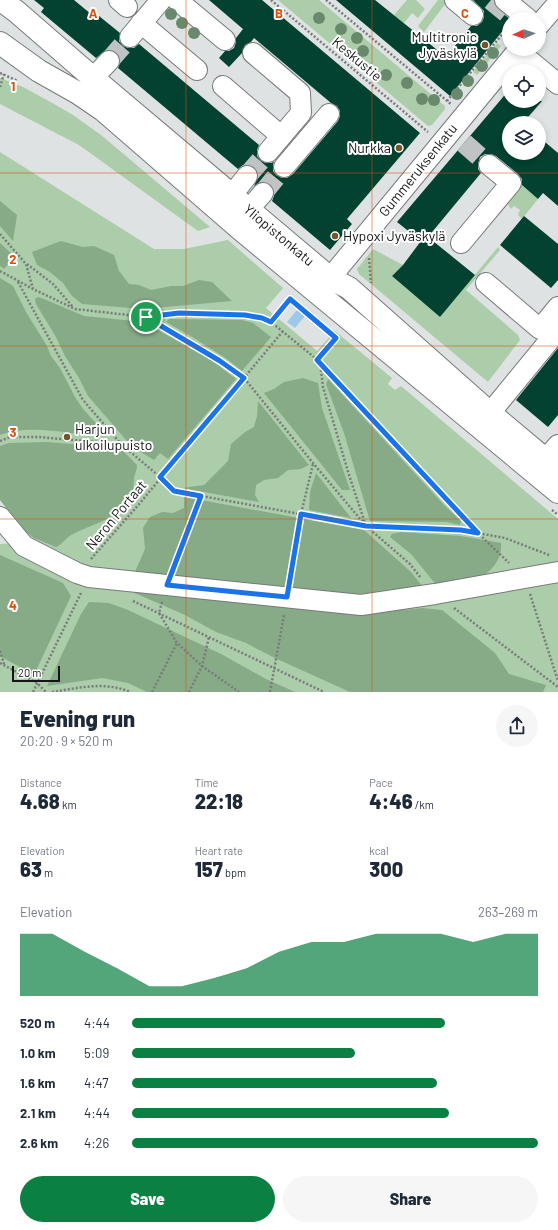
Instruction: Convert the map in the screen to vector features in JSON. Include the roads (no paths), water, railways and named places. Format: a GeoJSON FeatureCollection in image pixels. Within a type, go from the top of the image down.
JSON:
{"type":"FeatureCollection","features":[{"type":"Feature","properties":{"kind":"main road","name":"Yliopistonkatu"},"geometry":{"type":"LineString","coordinates":[[1,0],[249,210],[324,285],[558,492]]}},
{"type":"Feature","properties":{"kind":"main road","name":"Yliopistonkatu"},"geometry":{"type":"LineString","coordinates":[[0,43],[39,70],[103,110],[239,228],[324,285],[349,288],[490,413],[554,458]]}},
{"type":"Feature","properties":{"kind":"street"},"geometry":{"type":"LineString","coordinates":[[161,0],[135,30],[198,70]]}},
{"type":"Feature","properties":{"kind":"street"},"geometry":{"type":"LineString","coordinates":[[177,0],[225,40]]}},
{"type":"Feature","properties":{"kind":"street"},"geometry":{"type":"LineString","coordinates":[[455,0],[473,15]]}},
{"type":"Feature","properties":{"kind":"street"},"geometry":{"type":"LineString","coordinates":[[505,0],[512,12]]}},
{"type":"Feature","properties":{"kind":"street"},"geometry":{"type":"LineString","coordinates":[[546,17],[558,3]]}},
{"type":"Feature","properties":{"kind":"street"},"geometry":{"type":"LineString","coordinates":[[253,53],[300,94],[301,113],[268,152]]}},
{"type":"Feature","properties":{"kind":"street","name":"Gummeruksenkatu"},"geometry":{"type":"LineString","coordinates":[[324,285],[513,56]]}},
{"type":"Feature","properties":{"kind":"street"},"geometry":{"type":"LineString","coordinates":[[525,56],[558,84]]}},
{"type":"Feature","properties":{"kind":"street"},"geometry":{"type":"LineString","coordinates":[[93,78],[109,61]]}},
{"type":"Feature","properties":{"kind":"street"},"geometry":{"type":"LineString","coordinates":[[223,86],[281,136]]}},
{"type":"Feature","properties":{"kind":"street"},"geometry":{"type":"LineString","coordinates":[[284,167],[329,114]]}},
{"type":"Feature","properties":{"kind":"street"},"geometry":{"type":"LineString","coordinates":[[461,243],[511,183],[489,165]]}},
{"type":"Feature","properties":{"kind":"street"},"geometry":{"type":"LineString","coordinates":[[232,195],[247,176]]}},
{"type":"Feature","properties":{"kind":"street"},"geometry":{"type":"LineString","coordinates":[[249,210],[263,193]]}},
{"type":"Feature","properties":{"kind":"street"},"geometry":{"type":"LineString","coordinates":[[486,283],[540,329],[558,307]]}},
{"type":"Feature","properties":{"kind":"street"},"geometry":{"type":"LineString","coordinates":[[490,413],[558,330]]}},
{"type":"Feature","properties":{"kind":"street"},"geometry":{"type":"LineString","coordinates":[[0,517],[24,546],[77,573],[86,576],[361,605],[525,578],[555,564]]}},
{"type":"Feature","properties":{"kind":"water"},"geometry":{"type":"Polygon","coordinates":[[[297,310],[305,316],[295,328],[287,322],[297,310]]]}},
{"type":"Feature","properties":{"kind":"tunnel"},"geometry":{"type":"LineString","coordinates":[[491,0],[506,12]]}},
{"type":"Feature","properties":{"kind":"tunnel"},"geometry":{"type":"LineString","coordinates":[[109,61],[130,37]]}},
{"type":"Feature","properties":{"kind":"tunnel"},"geometry":{"type":"LineString","coordinates":[[464,143],[489,165]]}},
{"type":"Feature","properties":{"kind":"tunnel"},"geometry":{"type":"LineString","coordinates":[[247,176],[268,152]]}},
{"type":"Feature","properties":{"kind":"tunnel"},"geometry":{"type":"LineString","coordinates":[[263,193],[284,167]]}},
{"type":"Feature","properties":{"kind":"place","name":"Multitronic Jyväskylä"},"geometry":{"type":"Point","coordinates":[485,45]}},
{"type":"Feature","properties":{"kind":"place","name":"Nurkka"},"geometry":{"type":"Point","coordinates":[399,148]}},
{"type":"Feature","properties":{"kind":"place","name":"Hypoxi Jyväskylä"},"geometry":{"type":"Point","coordinates":[335,236]}},
{"type":"Feature","properties":{"kind":"place","name":"Harjun ulkoilupuisto"},"geometry":{"type":"Point","coordinates":[67,437]}}]}
